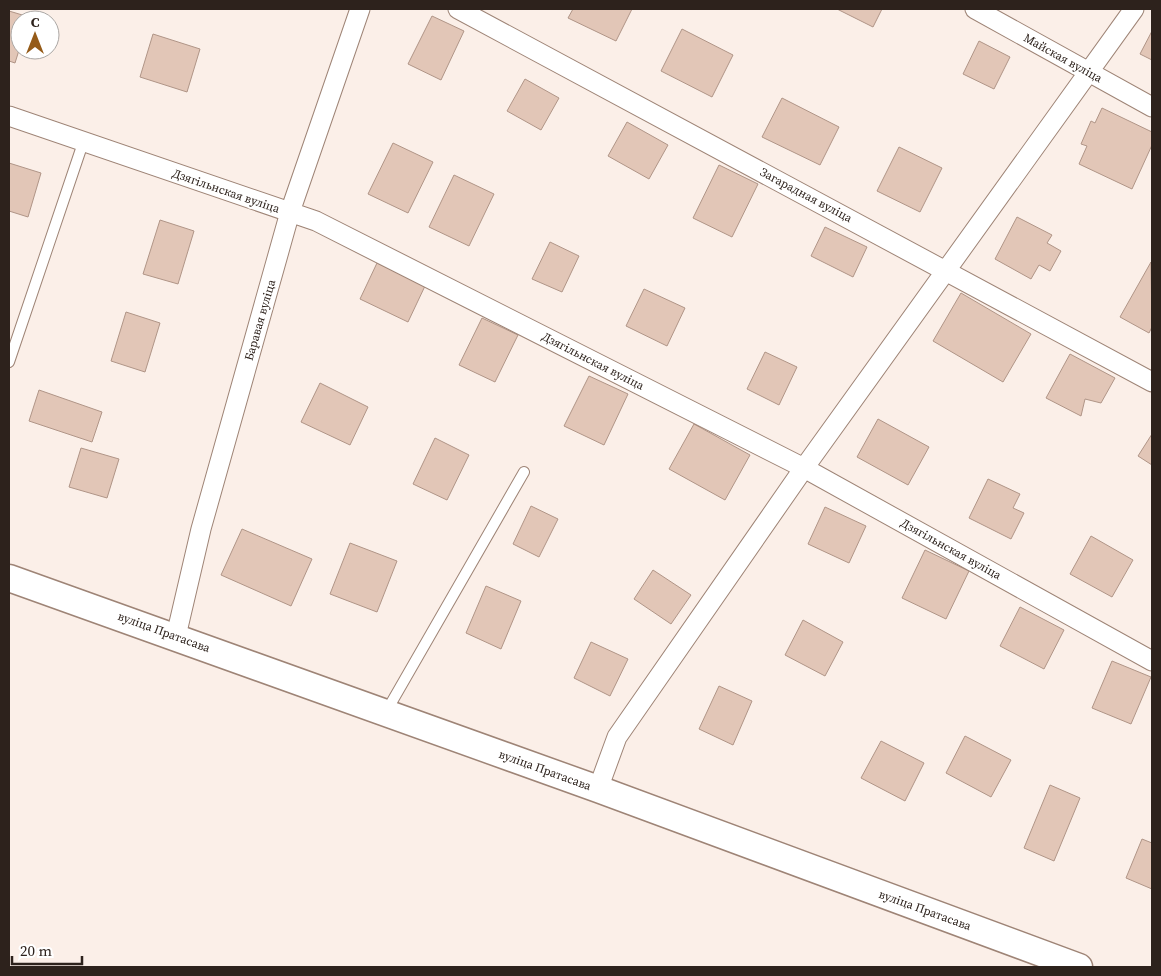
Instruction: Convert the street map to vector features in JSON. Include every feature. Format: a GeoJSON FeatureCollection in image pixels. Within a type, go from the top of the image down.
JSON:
{"type":"FeatureCollection","features":[{"type":"Feature","properties":{"kind":"main road","name":"вуліца Пратасава"},"geometry":{"type":"LineString","coordinates":[[9,578],[176,636],[598,789],[1079,967]]}},
{"type":"Feature","properties":{"kind":"street","name":"Баравая вуліца"},"geometry":{"type":"LineString","coordinates":[[176,636],[201,529],[290,212],[360,9]]}},
{"type":"Feature","properties":{"kind":"street","name":"Загарадная вуліца"},"geometry":{"type":"LineString","coordinates":[[458,9],[947,270],[1152,382]]}},
{"type":"Feature","properties":{"kind":"street","name":"Майская вуліца"},"geometry":{"type":"LineString","coordinates":[[975,9],[1152,107]]}},
{"type":"Feature","properties":{"kind":"street"},"geometry":{"type":"LineString","coordinates":[[598,789],[617,737],[804,468],[1134,9]]}},
{"type":"Feature","properties":{"kind":"street","name":"Дзягільнская вуліца"},"geometry":{"type":"LineString","coordinates":[[9,116],[83,143],[316,221],[804,468],[1152,661]]}},
{"type":"Feature","properties":{"kind":"lane"},"geometry":{"type":"LineString","coordinates":[[9,362],[83,143]]}},
{"type":"Feature","properties":{"kind":"lane"},"geometry":{"type":"LineString","coordinates":[[386,712],[524,472]]}},
{"type":"Feature","properties":{"kind":"building"},"geometry":{"type":"Polygon","coordinates":[[[573,9],[632,9],[616,41],[568,18],[573,9]]]}},
{"type":"Feature","properties":{"kind":"building"},"geometry":{"type":"Polygon","coordinates":[[[837,9],[882,9],[873,27],[837,9]]]}},
{"type":"Feature","properties":{"kind":"building"},"geometry":{"type":"Polygon","coordinates":[[[9,11],[10,60],[16,60],[15,63],[9,61],[9,11]]]}},
{"type":"Feature","properties":{"kind":"building"},"geometry":{"type":"Polygon","coordinates":[[[432,16],[464,31],[441,80],[408,64],[432,16]]]}},
{"type":"Feature","properties":{"kind":"building"},"geometry":{"type":"Polygon","coordinates":[[[682,29],[733,55],[712,97],[661,71],[682,29]]]}},
{"type":"Feature","properties":{"kind":"building"},"geometry":{"type":"Polygon","coordinates":[[[1152,31],[1152,60],[1140,54],[1152,31]]]}},
{"type":"Feature","properties":{"kind":"building"},"geometry":{"type":"Polygon","coordinates":[[[153,34],[200,49],[187,92],[140,77],[153,34]]]}},
{"type":"Feature","properties":{"kind":"building"},"geometry":{"type":"Polygon","coordinates":[[[979,41],[1010,57],[994,89],[963,74],[979,41]]]}},
{"type":"Feature","properties":{"kind":"building"},"geometry":{"type":"Polygon","coordinates":[[[525,79],[559,98],[541,130],[507,111],[525,79]]]}},
{"type":"Feature","properties":{"kind":"building"},"geometry":{"type":"Polygon","coordinates":[[[782,98],[839,127],[820,165],[762,137],[782,98]]]}},
{"type":"Feature","properties":{"kind":"building"},"geometry":{"type":"Polygon","coordinates":[[[1102,108],[1152,132],[1152,145],[1132,189],[1079,164],[1087,146],[1081,144],[1091,121],[1095,123],[1102,108]]]}},
{"type":"Feature","properties":{"kind":"building"},"geometry":{"type":"Polygon","coordinates":[[[627,122],[668,145],[649,179],[608,156],[627,122]]]}},
{"type":"Feature","properties":{"kind":"building"},"geometry":{"type":"Polygon","coordinates":[[[393,143],[433,162],[408,213],[368,194],[393,143]]]}},
{"type":"Feature","properties":{"kind":"building"},"geometry":{"type":"Polygon","coordinates":[[[899,147],[942,168],[920,212],[877,191],[899,147]]]}},
{"type":"Feature","properties":{"kind":"building"},"geometry":{"type":"Polygon","coordinates":[[[9,163],[41,173],[28,217],[9,211],[9,163]]]}},
{"type":"Feature","properties":{"kind":"building"},"geometry":{"type":"Polygon","coordinates":[[[719,165],[758,184],[732,237],[693,218],[719,165]]]}},
{"type":"Feature","properties":{"kind":"building"},"geometry":{"type":"Polygon","coordinates":[[[454,175],[494,194],[469,246],[429,227],[454,175]]]}},
{"type":"Feature","properties":{"kind":"building"},"geometry":{"type":"Polygon","coordinates":[[[1017,217],[1052,235],[1047,243],[1061,251],[1050,271],[1039,265],[1031,279],[995,259],[1017,217]]]}},
{"type":"Feature","properties":{"kind":"building"},"geometry":{"type":"Polygon","coordinates":[[[160,220],[194,231],[178,284],[143,274],[160,220]]]}},
{"type":"Feature","properties":{"kind":"building"},"geometry":{"type":"Polygon","coordinates":[[[825,227],[867,247],[853,277],[811,256],[825,227]]]}},
{"type":"Feature","properties":{"kind":"building"},"geometry":{"type":"Polygon","coordinates":[[[550,242],[579,256],[562,292],[532,279],[550,242]]]}},
{"type":"Feature","properties":{"kind":"building"},"geometry":{"type":"Polygon","coordinates":[[[1151,262],[1152,327],[1149,333],[1120,317],[1151,262]]]}},
{"type":"Feature","properties":{"kind":"building"},"geometry":{"type":"Polygon","coordinates":[[[377,263],[425,286],[408,322],[360,299],[377,263]]]}},
{"type":"Feature","properties":{"kind":"building"},"geometry":{"type":"Polygon","coordinates":[[[644,289],[685,308],[667,346],[626,326],[644,289]]]}},
{"type":"Feature","properties":{"kind":"building"},"geometry":{"type":"Polygon","coordinates":[[[961,293],[1031,334],[1003,382],[933,341],[961,293]]]}},
{"type":"Feature","properties":{"kind":"building"},"geometry":{"type":"Polygon","coordinates":[[[126,312],[160,323],[145,372],[111,361],[126,312]]]}},
{"type":"Feature","properties":{"kind":"building"},"geometry":{"type":"Polygon","coordinates":[[[482,318],[518,335],[495,382],[459,365],[482,318]]]}},
{"type":"Feature","properties":{"kind":"building"},"geometry":{"type":"Polygon","coordinates":[[[765,352],[797,367],[779,405],[747,389],[765,352]]]}},
{"type":"Feature","properties":{"kind":"building"},"geometry":{"type":"Polygon","coordinates":[[[1070,354],[1115,378],[1101,403],[1085,399],[1081,416],[1046,398],[1070,354]]]}},
{"type":"Feature","properties":{"kind":"building"},"geometry":{"type":"Polygon","coordinates":[[[589,376],[628,394],[604,445],[564,426],[589,376]]]}},
{"type":"Feature","properties":{"kind":"building"},"geometry":{"type":"Polygon","coordinates":[[[320,383],[368,407],[350,445],[301,422],[320,383]]]}},
{"type":"Feature","properties":{"kind":"building"},"geometry":{"type":"Polygon","coordinates":[[[39,390],[102,412],[92,442],[29,421],[39,390]]]}},
{"type":"Feature","properties":{"kind":"building"},"geometry":{"type":"Polygon","coordinates":[[[878,419],[929,447],[908,485],[857,457],[878,419]]]}},
{"type":"Feature","properties":{"kind":"building"},"geometry":{"type":"Polygon","coordinates":[[[694,424],[750,455],[725,500],[669,469],[694,424]]]}},
{"type":"Feature","properties":{"kind":"building"},"geometry":{"type":"Polygon","coordinates":[[[1152,434],[1152,465],[1138,456],[1152,434]]]}},
{"type":"Feature","properties":{"kind":"building"},"geometry":{"type":"Polygon","coordinates":[[[435,438],[469,455],[447,500],[413,484],[435,438]]]}},
{"type":"Feature","properties":{"kind":"building"},"geometry":{"type":"Polygon","coordinates":[[[81,448],[119,459],[107,498],[69,487],[81,448]]]}},
{"type":"Feature","properties":{"kind":"building"},"geometry":{"type":"Polygon","coordinates":[[[988,479],[1020,494],[1013,508],[1024,513],[1011,539],[969,518],[988,479]]]}},
{"type":"Feature","properties":{"kind":"building"},"geometry":{"type":"Polygon","coordinates":[[[531,506],[558,519],[539,557],[513,544],[531,506]]]}},
{"type":"Feature","properties":{"kind":"building"},"geometry":{"type":"Polygon","coordinates":[[[825,507],[866,526],[849,563],[808,544],[825,507]]]}},
{"type":"Feature","properties":{"kind":"building"},"geometry":{"type":"Polygon","coordinates":[[[242,529],[312,559],[291,606],[221,575],[242,529]]]}},
{"type":"Feature","properties":{"kind":"building"},"geometry":{"type":"Polygon","coordinates":[[[1091,536],[1133,560],[1112,597],[1070,574],[1091,536]]]}},
{"type":"Feature","properties":{"kind":"building"},"geometry":{"type":"Polygon","coordinates":[[[350,543],[397,561],[377,612],[330,594],[350,543]]]}},
{"type":"Feature","properties":{"kind":"building"},"geometry":{"type":"Polygon","coordinates":[[[925,550],[969,571],[946,619],[902,598],[925,550]]]}},
{"type":"Feature","properties":{"kind":"building"},"geometry":{"type":"Polygon","coordinates":[[[653,570],[691,595],[671,624],[634,599],[653,570]]]}},
{"type":"Feature","properties":{"kind":"building"},"geometry":{"type":"Polygon","coordinates":[[[486,586],[521,601],[501,649],[466,633],[486,586]]]}},
{"type":"Feature","properties":{"kind":"building"},"geometry":{"type":"Polygon","coordinates":[[[1020,607],[1064,630],[1044,669],[1000,646],[1020,607]]]}},
{"type":"Feature","properties":{"kind":"building"},"geometry":{"type":"Polygon","coordinates":[[[803,620],[843,642],[825,676],[785,655],[803,620]]]}},
{"type":"Feature","properties":{"kind":"building"},"geometry":{"type":"Polygon","coordinates":[[[591,642],[628,659],[610,696],[574,678],[591,642]]]}},
{"type":"Feature","properties":{"kind":"building"},"geometry":{"type":"Polygon","coordinates":[[[1112,661],[1151,677],[1131,724],[1092,708],[1112,661]]]}},
{"type":"Feature","properties":{"kind":"building"},"geometry":{"type":"Polygon","coordinates":[[[719,686],[752,701],[733,745],[699,729],[719,686]]]}},
{"type":"Feature","properties":{"kind":"building"},"geometry":{"type":"Polygon","coordinates":[[[965,736],[1011,760],[991,797],[946,773],[965,736]]]}},
{"type":"Feature","properties":{"kind":"building"},"geometry":{"type":"Polygon","coordinates":[[[881,741],[924,763],[905,801],[861,778],[881,741]]]}},
{"type":"Feature","properties":{"kind":"building"},"geometry":{"type":"Polygon","coordinates":[[[1050,785],[1080,798],[1054,861],[1024,848],[1050,785]]]}},
{"type":"Feature","properties":{"kind":"building"},"geometry":{"type":"Polygon","coordinates":[[[1142,839],[1152,843],[1152,889],[1126,878],[1142,839]]]}}]}
